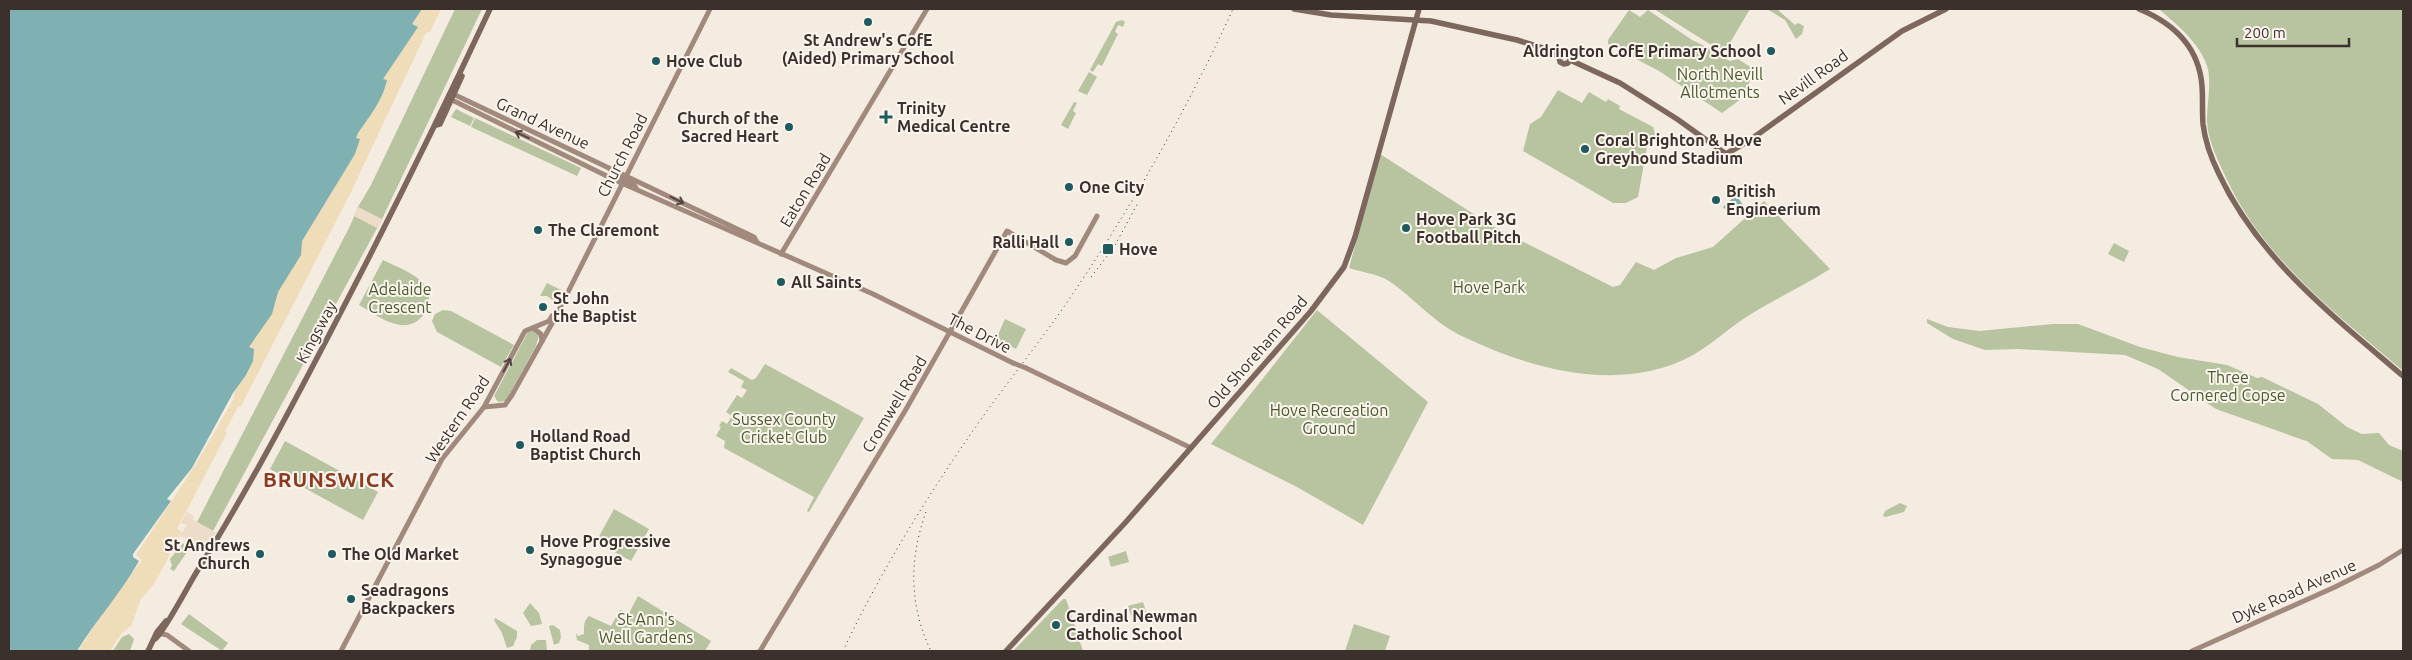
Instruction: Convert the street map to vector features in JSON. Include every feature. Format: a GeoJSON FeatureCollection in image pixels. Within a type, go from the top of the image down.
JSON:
{"type":"FeatureCollection","features":[{"type":"Feature","properties":{"kind":"main road","name":"Kingsway"},"geometry":{"type":"LineString","coordinates":[[166,621],[232,516],[384,233],[451,96],[490,9]]}},
{"type":"Feature","properties":{"kind":"main road","name":"Church Road"},"geometry":{"type":"LineString","coordinates":[[496,406],[507,404],[542,341],[710,9]]}},
{"type":"Feature","properties":{"kind":"main road","name":"Eaton Road"},"geometry":{"type":"LineString","coordinates":[[781,254],[927,9]]}},
{"type":"Feature","properties":{"kind":"main road"},"geometry":{"type":"LineString","coordinates":[[1294,9],[1369,18],[1415,18]]}},
{"type":"Feature","properties":{"kind":"main road","name":"Old Shoreham Road"},"geometry":{"type":"LineString","coordinates":[[1006,651],[1191,448],[1296,329],[1344,267],[1355,237],[1419,9]]}},
{"type":"Feature","properties":{"kind":"main road","name":"Nevill Road"},"geometry":{"type":"LineString","coordinates":[[1415,18],[1517,40],[1560,57],[1566,53],[1570,60],[1620,83],[1716,146],[1735,149],[1902,31],[1946,9]]}},
{"type":"Feature","properties":{"kind":"main road"},"geometry":{"type":"LineString","coordinates":[[2139,9],[2172,27],[2184,38],[2193,53],[2201,75],[2203,124],[2212,158],[2236,206],[2260,242],[2308,293],[2403,376]]}},
{"type":"Feature","properties":{"kind":"main road","name":"Kingsway"},"geometry":{"type":"LineString","coordinates":[[436,125],[440,124],[451,96]]}},
{"type":"Feature","properties":{"kind":"main road","name":"Grand Avenue"},"geometry":{"type":"LineString","coordinates":[[451,96],[478,107],[584,160],[592,168],[624,179]]}},
{"type":"Feature","properties":{"kind":"main road","name":"Grand Avenue"},"geometry":{"type":"LineString","coordinates":[[451,96],[460,106],[584,160],[595,162],[610,169],[613,173],[624,179]]}},
{"type":"Feature","properties":{"kind":"main road","name":"Grand Avenue"},"geometry":{"type":"LineString","coordinates":[[448,107],[460,106]]}},
{"type":"Feature","properties":{"kind":"main road"},"geometry":{"type":"LineString","coordinates":[[476,113],[478,107]]}},
{"type":"Feature","properties":{"kind":"main road"},"geometry":{"type":"LineString","coordinates":[[592,168],[595,162]]}},
{"type":"Feature","properties":{"kind":"main road","name":"The Drive"},"geometry":{"type":"LineString","coordinates":[[624,179],[636,188],[654,197],[752,242],[757,242]]}},
{"type":"Feature","properties":{"kind":"main road","name":"The Drive"},"geometry":{"type":"LineString","coordinates":[[624,179],[657,191],[754,238],[757,242],[781,254],[951,331],[1013,363],[1191,448]]}},
{"type":"Feature","properties":{"kind":"main road"},"geometry":{"type":"LineString","coordinates":[[654,197],[657,191]]}},
{"type":"Feature","properties":{"kind":"main road","name":"Cromwell Road"},"geometry":{"type":"LineString","coordinates":[[760,651],[951,331],[1007,231],[1056,260],[1069,262],[1078,251],[1097,216]]}},
{"type":"Feature","properties":{"kind":"main road","name":"Church Road"},"geometry":{"type":"LineString","coordinates":[[533,328],[549,321],[556,313]]}},
{"type":"Feature","properties":{"kind":"main road"},"geometry":{"type":"LineString","coordinates":[[533,328],[541,334],[542,341]]}},
{"type":"Feature","properties":{"kind":"main road","name":"Western Road"},"geometry":{"type":"LineString","coordinates":[[341,651],[442,459],[484,407],[525,331],[533,328]]}},
{"type":"Feature","properties":{"kind":"main road"},"geometry":{"type":"LineString","coordinates":[[484,407],[496,406],[490,396]]}},
{"type":"Feature","properties":{"kind":"main road","name":"Dyke Road Avenue"},"geometry":{"type":"LineString","coordinates":[[2192,651],[2335,587],[2379,565],[2403,550]]}},
{"type":"Feature","properties":{"kind":"main road"},"geometry":{"type":"LineString","coordinates":[[148,651],[162,634],[167,624],[166,621]]}},
{"type":"Feature","properties":{"kind":"main road"},"geometry":{"type":"LineString","coordinates":[[156,639],[157,632],[166,621]]}},
{"type":"Feature","properties":{"kind":"main road"},"geometry":{"type":"LineString","coordinates":[[162,634],[189,651]]}},
{"type":"Feature","properties":{"kind":"green space"},"geometry":{"type":"Polygon","coordinates":[[[455,9],[482,9],[382,219],[213,531],[197,522],[371,185],[455,9]]]}},
{"type":"Feature","properties":{"kind":"green space"},"geometry":{"type":"Polygon","coordinates":[[[1654,9],[1750,9],[1724,53],[1654,9]]]}},
{"type":"Feature","properties":{"kind":"green space"},"geometry":{"type":"Polygon","coordinates":[[[1767,9],[1777,9],[1795,25],[1798,23],[1804,26],[1802,34],[1796,39],[1785,20],[1767,9]]]}},
{"type":"Feature","properties":{"kind":"green space"},"geometry":{"type":"Polygon","coordinates":[[[2159,9],[2403,9],[2403,371],[2329,307],[2282,261],[2261,236],[2243,209],[2214,151],[2207,119],[2209,79],[2203,57],[2187,34],[2159,9]]]}},
{"type":"Feature","properties":{"kind":"green space","name":"North Nevill Allotments"},"geometry":{"type":"Polygon","coordinates":[[[1629,10],[1640,17],[1648,10],[1692,40],[1715,51],[1717,55],[1730,61],[1738,59],[1752,68],[1756,67],[1757,70],[1745,90],[1745,96],[1722,113],[1659,71],[1608,44],[1608,40],[1629,10]]]}},
{"type":"Feature","properties":{"kind":"green space"},"geometry":{"type":"Polygon","coordinates":[[[1122,20],[1125,22],[1123,27],[1118,25],[1115,32],[1118,34],[1102,66],[1098,64],[1093,72],[1090,70],[1116,22],[1122,20]]]}},
{"type":"Feature","properties":{"kind":"green space"},"geometry":{"type":"Polygon","coordinates":[[[1089,72],[1097,77],[1087,95],[1078,91],[1089,72]]]}},
{"type":"Feature","properties":{"kind":"green space","name":"Coral Brighton & Hove Greyhound Stadium"},"geometry":{"type":"Polygon","coordinates":[[[1558,90],[1582,103],[1589,92],[1606,102],[1608,99],[1620,106],[1619,109],[1653,127],[1656,137],[1647,147],[1638,197],[1626,203],[1613,203],[1523,151],[1530,124],[1541,117],[1558,90]]]}},
{"type":"Feature","properties":{"kind":"green space"},"geometry":{"type":"Polygon","coordinates":[[[1074,102],[1077,103],[1073,111],[1076,113],[1068,129],[1061,125],[1074,102]]]}},
{"type":"Feature","properties":{"kind":"green space"},"geometry":{"type":"Polygon","coordinates":[[[456,109],[474,118],[470,126],[451,117],[456,109]]]}},
{"type":"Feature","properties":{"kind":"green space"},"geometry":{"type":"Polygon","coordinates":[[[475,118],[581,168],[577,176],[471,127],[475,118]]]}},
{"type":"Feature","properties":{"kind":"green space","name":"Hove Park"},"geometry":{"type":"Polygon","coordinates":[[[1380,154],[1494,227],[1613,287],[1620,285],[1636,262],[1654,270],[1676,258],[1713,247],[1764,201],[1830,269],[1751,314],[1693,355],[1666,367],[1637,373],[1607,375],[1577,373],[1548,367],[1490,349],[1453,332],[1389,281],[1349,268],[1380,154]]]}},
{"type":"Feature","properties":{"kind":"green space"},"geometry":{"type":"Polygon","coordinates":[[[2114,243],[2129,251],[2124,262],[2108,254],[2114,243]]]}},
{"type":"Feature","properties":{"kind":"green space","name":"Adelaide Crescent"},"geometry":{"type":"Polygon","coordinates":[[[383,260],[415,276],[423,283],[427,290],[429,297],[426,312],[415,322],[408,325],[395,324],[359,305],[383,260]]]}},
{"type":"Feature","properties":{"kind":"green space"},"geometry":{"type":"Polygon","coordinates":[[[547,283],[561,290],[555,302],[547,296],[540,296],[547,283]]]}},
{"type":"Feature","properties":{"kind":"green space"},"geometry":{"type":"Polygon","coordinates":[[[443,310],[451,311],[514,345],[501,367],[437,332],[432,321],[435,314],[443,310]]]}},
{"type":"Feature","properties":{"kind":"green space","name":"Hove Recreation Ground"},"geometry":{"type":"Polygon","coordinates":[[[1317,310],[1428,402],[1363,525],[1297,487],[1211,444],[1317,310]]]}},
{"type":"Feature","properties":{"kind":"green space"},"geometry":{"type":"Polygon","coordinates":[[[1005,319],[1026,329],[1016,349],[996,339],[1005,319]]]}},
{"type":"Feature","properties":{"kind":"green space","name":"Three Cornered Copse"},"geometry":{"type":"Polygon","coordinates":[[[1927,319],[1948,327],[1979,331],[2053,324],[2078,324],[2140,347],[2178,357],[2227,365],[2257,378],[2262,377],[2318,404],[2347,427],[2362,434],[2379,433],[2389,445],[2403,451],[2403,482],[2358,460],[2332,459],[2304,439],[2306,441],[2216,409],[2158,369],[2125,355],[2018,349],[1985,350],[1953,339],[1927,323],[1927,319]]]}},
{"type":"Feature","properties":{"kind":"green space"},"geometry":{"type":"Polygon","coordinates":[[[532,330],[539,335],[536,346],[506,401],[498,402],[494,396],[528,332],[532,330]]]}},
{"type":"Feature","properties":{"kind":"green space","name":"Sussex County Cricket Club"},"geometry":{"type":"Polygon","coordinates":[[[765,364],[864,418],[809,512],[807,511],[814,497],[724,448],[725,441],[716,436],[722,421],[727,424],[732,416],[726,412],[737,395],[742,398],[747,390],[741,387],[744,381],[728,372],[731,368],[752,380],[756,378],[765,364]]]}},
{"type":"Feature","properties":{"kind":"green space"},"geometry":{"type":"Polygon","coordinates":[[[285,441],[378,492],[363,520],[270,469],[285,441]]]}},
{"type":"Feature","properties":{"kind":"green space"},"geometry":{"type":"Polygon","coordinates":[[[1900,503],[1907,506],[1904,512],[1883,516],[1885,511],[1900,503]]]}},
{"type":"Feature","properties":{"kind":"green space"},"geometry":{"type":"Polygon","coordinates":[[[614,509],[649,529],[631,561],[596,542],[614,509]]]}},
{"type":"Feature","properties":{"kind":"green space"},"geometry":{"type":"Polygon","coordinates":[[[183,543],[189,549],[174,571],[170,569],[172,565],[170,559],[183,543]]]}},
{"type":"Feature","properties":{"kind":"green space"},"geometry":{"type":"Polygon","coordinates":[[[1126,551],[1129,562],[1111,567],[1108,557],[1126,551]]]}},
{"type":"Feature","properties":{"kind":"green space","name":"St Ann's Well Gardens"},"geometry":{"type":"Polygon","coordinates":[[[638,596],[711,641],[705,651],[589,651],[589,645],[577,640],[576,633],[578,636],[584,634],[585,622],[589,616],[611,626],[620,610],[629,613],[638,596]]]}},
{"type":"Feature","properties":{"kind":"green space","name":"Cardinal Newman Catholic School"},"geometry":{"type":"Polygon","coordinates":[[[1063,599],[1066,599],[1083,651],[1013,651],[1063,599]]]}},
{"type":"Feature","properties":{"kind":"green space"},"geometry":{"type":"Polygon","coordinates":[[[1143,602],[1147,615],[1132,619],[1128,606],[1143,602]]]}},
{"type":"Feature","properties":{"kind":"green space"},"geometry":{"type":"Polygon","coordinates":[[[530,603],[539,613],[542,624],[531,626],[523,613],[530,603]]]}},
{"type":"Feature","properties":{"kind":"green space"},"geometry":{"type":"Polygon","coordinates":[[[189,614],[228,643],[222,651],[181,624],[189,614]]]}},
{"type":"Feature","properties":{"kind":"green space"},"geometry":{"type":"Polygon","coordinates":[[[495,618],[517,631],[517,637],[513,646],[507,648],[502,633],[494,620],[495,618]]]}},
{"type":"Feature","properties":{"kind":"green space"},"geometry":{"type":"Polygon","coordinates":[[[1354,624],[1390,636],[1385,651],[1345,651],[1354,624]]]}},
{"type":"Feature","properties":{"kind":"green space"},"geometry":{"type":"Polygon","coordinates":[[[553,625],[560,630],[561,637],[559,643],[554,645],[549,626],[553,625]]]}},
{"type":"Feature","properties":{"kind":"green space"},"geometry":{"type":"Polygon","coordinates":[[[129,634],[134,639],[130,651],[113,651],[122,637],[129,634]]]}},
{"type":"Feature","properties":{"kind":"green space"},"geometry":{"type":"Polygon","coordinates":[[[537,640],[546,640],[547,651],[530,651],[531,645],[537,640]]]}},
{"type":"Feature","properties":{"kind":"sand"},"geometry":{"type":"Polygon","coordinates":[[[406,9],[441,9],[430,32],[426,33],[350,194],[241,406],[238,407],[225,431],[227,433],[177,529],[182,532],[154,584],[141,599],[131,626],[121,634],[110,651],[78,651],[101,615],[142,560],[136,555],[196,464],[233,400],[239,371],[241,344],[406,9]]]}},
{"type":"Feature","properties":{"kind":"shaded area"},"geometry":{"type":"Polygon","coordinates":[[[358,207],[382,219],[377,228],[354,216],[358,207]]]}},
{"type":"Feature","properties":{"kind":"shaded area"},"geometry":{"type":"Polygon","coordinates":[[[187,512],[194,516],[193,520],[216,533],[203,552],[193,544],[192,540],[180,536],[187,525],[181,523],[187,512]]]}},
{"type":"Feature","properties":{"kind":"water"},"geometry":{"type":"Polygon","coordinates":[[[9,9],[422,9],[412,24],[418,27],[383,79],[387,80],[382,94],[358,133],[356,138],[360,139],[355,154],[302,241],[301,255],[278,292],[272,314],[249,347],[254,349],[253,361],[246,375],[233,393],[192,468],[167,499],[171,501],[133,554],[133,557],[139,561],[132,573],[77,651],[9,651],[9,9]]]}},
{"type":"Feature","properties":{"kind":"water"},"geometry":{"type":"Polygon","coordinates":[[[1736,195],[1743,205],[1732,216],[1723,207],[1736,195]]]}},
{"type":"Feature","properties":{"kind":"railway"},"geometry":{"type":"LineString","coordinates":[[843,651],[892,557],[929,496],[989,408],[1059,314],[1131,203],[1195,88],[1233,9]]}},
{"type":"Feature","properties":{"kind":"railway"},"geometry":{"type":"LineString","coordinates":[[1091,277],[1114,247],[1139,201]]}},
{"type":"Feature","properties":{"kind":"railway"},"geometry":{"type":"LineString","coordinates":[[926,512],[917,547],[914,582],[915,600],[919,617],[931,651]]}},
{"type":"Feature","properties":{"kind":"place","name":"St Andrew's CofE (Aided) Primary School"},"geometry":{"type":"Point","coordinates":[868,22]}},
{"type":"Feature","properties":{"kind":"place","name":"Aldrington CofE Primary School"},"geometry":{"type":"Point","coordinates":[1771,51]}},
{"type":"Feature","properties":{"kind":"place","name":"Hove Club"},"geometry":{"type":"Point","coordinates":[656,61]}},
{"type":"Feature","properties":{"kind":"place","name":"Trinity Medical Centre"},"geometry":{"type":"Point","coordinates":[886,117]}},
{"type":"Feature","properties":{"kind":"place","name":"Church of the Sacred Heart"},"geometry":{"type":"Point","coordinates":[789,127]}},
{"type":"Feature","properties":{"kind":"place","name":"Coral Brighton & Hove Greyhound Stadium"},"geometry":{"type":"Point","coordinates":[1585,149]}},
{"type":"Feature","properties":{"kind":"place","name":"One City"},"geometry":{"type":"Point","coordinates":[1069,187]}},
{"type":"Feature","properties":{"kind":"place","name":"British Engineerium"},"geometry":{"type":"Point","coordinates":[1716,200]}},
{"type":"Feature","properties":{"kind":"place","name":"Hove Park 3G Football Pitch"},"geometry":{"type":"Point","coordinates":[1406,228]}},
{"type":"Feature","properties":{"kind":"place","name":"The Claremont"},"geometry":{"type":"Point","coordinates":[538,230]}},
{"type":"Feature","properties":{"kind":"place","name":"Ralli Hall"},"geometry":{"type":"Point","coordinates":[1069,242]}},
{"type":"Feature","properties":{"kind":"place","name":"Hove"},"geometry":{"type":"Point","coordinates":[1108,249]}},
{"type":"Feature","properties":{"kind":"place","name":"All Saints"},"geometry":{"type":"Point","coordinates":[781,282]}},
{"type":"Feature","properties":{"kind":"place","name":"St John the Baptist"},"geometry":{"type":"Point","coordinates":[543,307]}},
{"type":"Feature","properties":{"kind":"place","name":"Holland Road Baptist Church"},"geometry":{"type":"Point","coordinates":[520,445]}},
{"type":"Feature","properties":{"kind":"place","name":"Hove Progressive Synagogue"},"geometry":{"type":"Point","coordinates":[530,550]}},
{"type":"Feature","properties":{"kind":"place","name":"St Andrews Church"},"geometry":{"type":"Point","coordinates":[260,554]}},
{"type":"Feature","properties":{"kind":"place","name":"The Old Market"},"geometry":{"type":"Point","coordinates":[332,554]}},
{"type":"Feature","properties":{"kind":"place","name":"Seadragons Backpackers"},"geometry":{"type":"Point","coordinates":[351,599]}},
{"type":"Feature","properties":{"kind":"place","name":"Cardinal Newman Catholic School"},"geometry":{"type":"Point","coordinates":[1056,625]}},
{"type":"Feature","properties":{"kind":"district","name":"BRUNSWICK"},"geometry":{"type":"Point","coordinates":[329,479]}}]}
